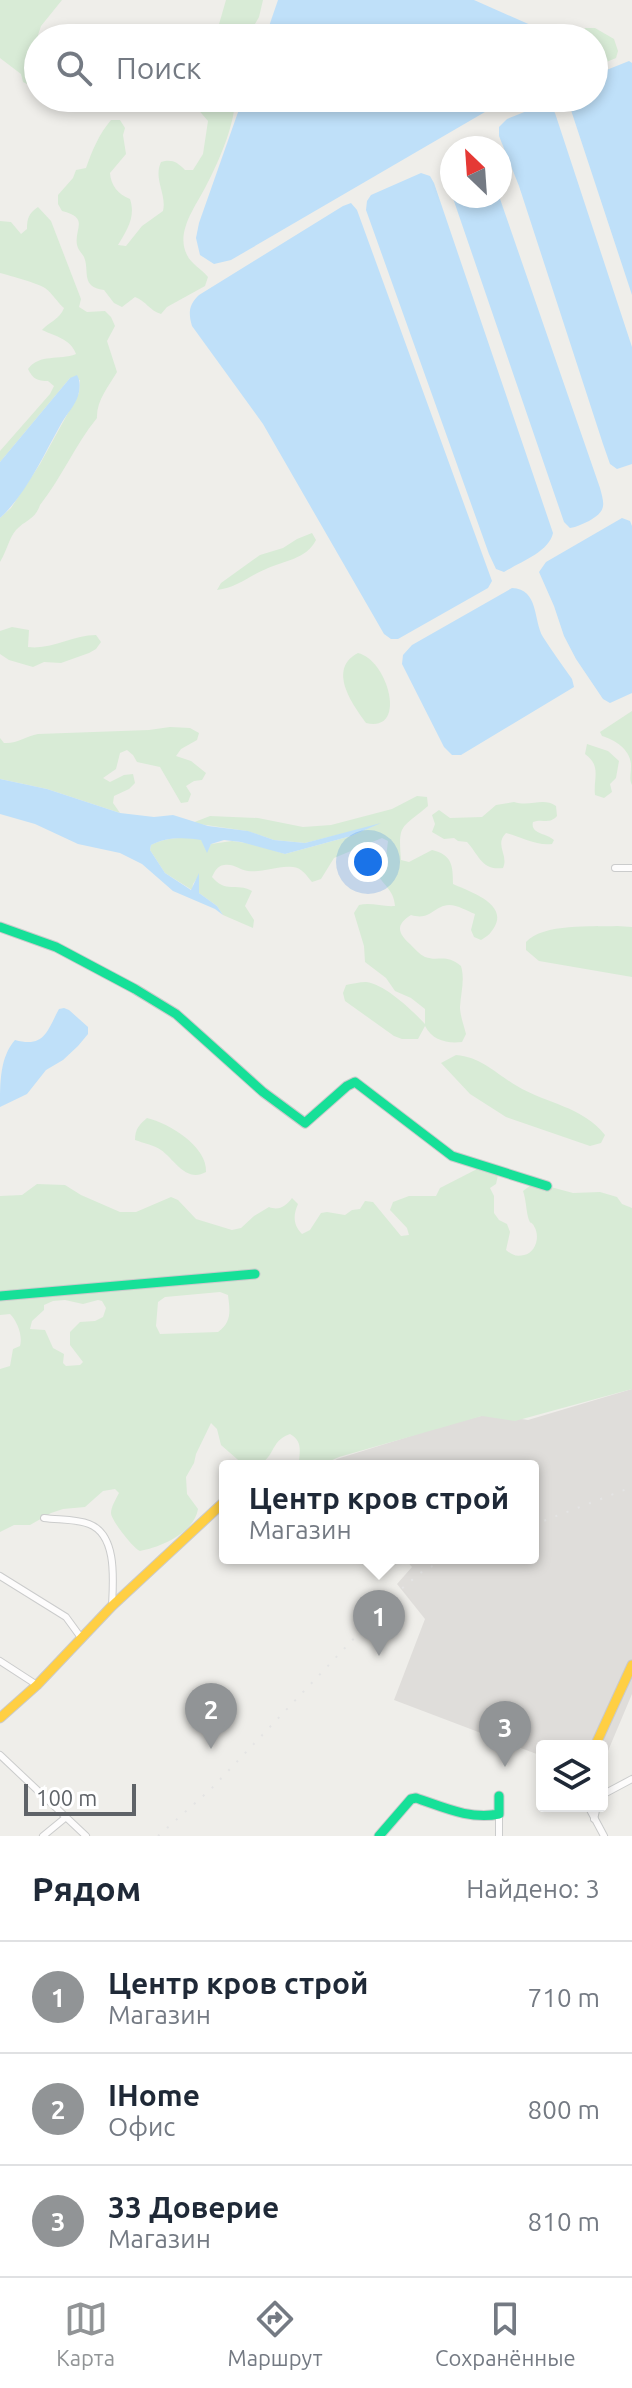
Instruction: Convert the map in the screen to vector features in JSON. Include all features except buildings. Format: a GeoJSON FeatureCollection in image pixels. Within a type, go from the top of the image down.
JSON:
{"type":"FeatureCollection","features":[{"type":"Feature","properties":{"kind":"street"},"geometry":{"type":"LineString","coordinates":[[615,868],[632,868]]}},
{"type":"Feature","properties":{"kind":"street"},"geometry":{"type":"LineString","coordinates":[[0,927],[49,944],[176,1014],[251,1082],[305,1123],[355,1082],[452,1156],[547,1186]]}},
{"type":"Feature","properties":{"kind":"street"},"geometry":{"type":"LineString","coordinates":[[0,1296],[255,1274]]}},
{"type":"Feature","properties":{"kind":"street"},"geometry":{"type":"LineString","coordinates":[[0,1718],[37,1685],[112,1606],[219,1507]]}},
{"type":"Feature","properties":{"kind":"street"},"geometry":{"type":"LineString","coordinates":[[44,1518],[86,1522],[103,1533],[112,1557],[112,1606]]}},
{"type":"Feature","properties":{"kind":"street"},"geometry":{"type":"LineString","coordinates":[[0,1576],[66,1617],[82,1639]]}},
{"type":"Feature","properties":{"kind":"street"},"geometry":{"type":"LineString","coordinates":[[0,1661],[37,1685]]}},
{"type":"Feature","properties":{"kind":"street"},"geometry":{"type":"LineString","coordinates":[[598,1740],[632,1665]]}},
{"type":"Feature","properties":{"kind":"street"},"geometry":{"type":"LineString","coordinates":[[0,1755],[86,1836]]}},
{"type":"Feature","properties":{"kind":"street"},"geometry":{"type":"LineString","coordinates":[[608,1792],[632,1779]]}},
{"type":"Feature","properties":{"kind":"street"},"geometry":{"type":"LineString","coordinates":[[499,1796],[499,1836]]}},
{"type":"Feature","properties":{"kind":"street"},"geometry":{"type":"LineString","coordinates":[[379,1836],[406,1803],[416,1798],[472,1814],[499,1814]]}},
{"type":"Feature","properties":{"kind":"street"},"geometry":{"type":"LineString","coordinates":[[591,1812],[604,1836]]}},
{"type":"Feature","properties":{"kind":"street"},"geometry":{"type":"LineString","coordinates":[[594,1819],[596,1812]]}},
{"type":"Feature","properties":{"kind":"street"},"geometry":{"type":"LineString","coordinates":[[43,1836],[65,1818]]}},
{"type":"Feature","properties":{"kind":"shaded area"},"geometry":{"type":"Polygon","coordinates":[[[632,1389],[632,1694],[608,1751],[608,1740],[536,1740],[536,1754],[394,1700],[425,1619],[397,1584],[412,1567],[409,1564],[539,1564],[539,1460],[335,1460],[489,1414],[528,1420],[632,1389]]]}},
{"type":"Feature","properties":{"kind":"green space"},"geometry":{"type":"Polygon","coordinates":[[[0,0],[62,0],[43,24],[24,24],[24,82],[21,74],[0,58],[0,0]]]}},
{"type":"Feature","properties":{"kind":"green space"},"geometry":{"type":"Polygon","coordinates":[[[226,0],[263,0],[255,24],[219,24],[226,0]]]}},
{"type":"Feature","properties":{"kind":"green space"},"geometry":{"type":"Polygon","coordinates":[[[608,36],[614,39],[618,51],[616,58],[608,61],[608,36]]]}},
{"type":"Feature","properties":{"kind":"green space"},"geometry":{"type":"Polygon","coordinates":[[[200,112],[233,112],[225,143],[185,228],[184,246],[189,258],[208,277],[205,286],[167,307],[161,314],[135,297],[122,307],[114,303],[104,290],[89,282],[86,262],[77,245],[78,220],[62,211],[58,195],[76,170],[86,168],[96,143],[111,120],[120,120],[125,128],[126,154],[110,173],[114,186],[130,199],[132,206],[130,223],[118,245],[126,246],[142,226],[163,211],[158,174],[161,162],[171,161],[185,170],[193,170],[203,154],[208,121],[200,112]]]}},
{"type":"Feature","properties":{"kind":"green space"},"geometry":{"type":"Polygon","coordinates":[[[38,207],[51,221],[81,299],[79,307],[87,312],[105,311],[111,317],[115,326],[107,341],[117,372],[101,400],[97,418],[35,514],[14,533],[0,562],[0,518],[11,508],[40,464],[79,393],[80,380],[70,378],[0,462],[0,451],[54,386],[48,381],[36,379],[28,369],[44,359],[76,354],[66,341],[42,330],[64,308],[50,293],[36,284],[0,273],[0,221],[11,222],[21,234],[27,229],[28,219],[38,207]]]}},
{"type":"Feature","properties":{"kind":"green space"},"geometry":{"type":"Polygon","coordinates":[[[312,533],[316,540],[301,555],[217,590],[221,583],[260,555],[283,548],[312,533]]]}},
{"type":"Feature","properties":{"kind":"green space"},"geometry":{"type":"Polygon","coordinates":[[[12,627],[29,630],[28,647],[96,635],[101,642],[89,653],[61,663],[44,662],[33,667],[0,654],[0,631],[12,627]]]}},
{"type":"Feature","properties":{"kind":"green space"},"geometry":{"type":"Polygon","coordinates":[[[358,653],[369,658],[378,668],[389,694],[387,717],[379,723],[366,723],[345,687],[344,668],[358,653]]]}},
{"type":"Feature","properties":{"kind":"green space"},"geometry":{"type":"Polygon","coordinates":[[[632,711],[632,785],[629,756],[622,747],[600,732],[632,711]]]}},
{"type":"Feature","properties":{"kind":"green space"},"geometry":{"type":"Polygon","coordinates":[[[190,728],[199,733],[197,740],[181,749],[176,756],[191,761],[206,773],[202,780],[186,786],[191,794],[188,802],[181,803],[160,767],[137,762],[127,750],[120,753],[116,769],[103,778],[110,782],[133,774],[135,783],[114,796],[113,803],[120,813],[47,789],[0,779],[0,738],[4,743],[9,743],[38,734],[190,728]]]}},
{"type":"Feature","properties":{"kind":"green space"},"geometry":{"type":"Polygon","coordinates":[[[587,744],[608,751],[619,761],[616,778],[610,784],[612,792],[604,798],[595,795],[595,768],[585,754],[587,744]]]}},
{"type":"Feature","properties":{"kind":"green space"},"geometry":{"type":"Polygon","coordinates":[[[417,796],[427,797],[428,806],[403,828],[401,860],[409,862],[432,850],[444,855],[452,866],[453,884],[484,899],[496,911],[495,926],[481,940],[474,937],[471,930],[475,914],[452,905],[428,915],[411,915],[400,926],[403,936],[423,956],[451,960],[461,966],[460,1010],[466,1034],[462,1042],[440,1040],[425,1026],[418,1039],[402,1039],[345,1001],[343,993],[346,985],[373,984],[398,999],[425,1024],[425,1009],[395,991],[386,978],[365,962],[364,946],[354,913],[363,904],[395,906],[392,895],[376,871],[386,858],[388,841],[382,838],[334,858],[321,879],[312,882],[296,867],[254,871],[230,865],[220,866],[212,877],[217,882],[252,891],[245,906],[254,920],[253,928],[223,915],[217,906],[199,893],[198,877],[192,890],[165,873],[150,850],[151,845],[162,840],[188,838],[201,839],[207,851],[211,844],[232,841],[285,854],[351,836],[373,826],[305,843],[274,840],[247,831],[192,823],[210,816],[258,818],[303,827],[331,825],[392,809],[417,796]]]}},
{"type":"Feature","properties":{"kind":"green space"},"geometry":{"type":"Polygon","coordinates":[[[546,802],[556,806],[557,816],[554,819],[533,822],[536,831],[554,840],[552,844],[540,844],[506,833],[501,842],[503,868],[486,865],[467,842],[444,839],[432,832],[435,824],[432,815],[439,810],[450,818],[482,817],[496,805],[546,802]]]}},
{"type":"Feature","properties":{"kind":"green space"},"geometry":{"type":"Polygon","coordinates":[[[569,927],[632,927],[632,977],[539,961],[526,950],[526,942],[544,932],[569,927]]]}},
{"type":"Feature","properties":{"kind":"green space"},"geometry":{"type":"Polygon","coordinates":[[[456,1055],[481,1063],[528,1092],[586,1118],[605,1135],[601,1143],[590,1146],[506,1117],[470,1094],[441,1063],[456,1055]]]}},
{"type":"Feature","properties":{"kind":"green space"},"geometry":{"type":"Polygon","coordinates":[[[147,1118],[166,1125],[194,1145],[205,1163],[206,1172],[199,1175],[187,1173],[161,1150],[135,1140],[138,1128],[147,1118]]]}},
{"type":"Feature","properties":{"kind":"green space"},"geometry":{"type":"Polygon","coordinates":[[[479,1168],[498,1175],[496,1184],[490,1188],[494,1196],[494,1213],[507,1224],[510,1232],[506,1250],[516,1256],[531,1251],[537,1240],[523,1191],[531,1185],[573,1193],[600,1192],[617,1197],[622,1204],[632,1208],[632,1389],[515,1421],[482,1416],[332,1460],[299,1460],[298,1443],[290,1434],[277,1442],[265,1460],[238,1460],[221,1445],[217,1429],[211,1423],[186,1477],[187,1494],[198,1509],[190,1525],[175,1538],[140,1551],[112,1517],[112,1508],[119,1493],[115,1489],[103,1491],[85,1507],[63,1509],[30,1525],[14,1525],[0,1532],[0,1369],[10,1366],[13,1349],[20,1346],[21,1337],[13,1317],[10,1314],[0,1315],[0,1196],[22,1195],[37,1184],[65,1185],[120,1212],[136,1212],[171,1197],[196,1219],[232,1230],[241,1228],[269,1207],[282,1207],[292,1198],[298,1204],[295,1220],[302,1234],[310,1230],[321,1213],[345,1215],[360,1209],[365,1201],[373,1202],[401,1236],[409,1235],[407,1228],[390,1210],[393,1202],[409,1196],[436,1196],[440,1188],[479,1168]],[[220,1292],[165,1297],[158,1302],[156,1326],[160,1334],[218,1332],[228,1320],[228,1295],[220,1292]],[[98,1300],[83,1304],[53,1301],[44,1305],[44,1310],[32,1321],[30,1329],[45,1330],[53,1348],[64,1354],[63,1363],[66,1366],[83,1362],[70,1345],[70,1332],[80,1322],[103,1317],[106,1308],[98,1300]]]}},
{"type":"Feature","properties":{"kind":"water"},"geometry":{"type":"Polygon","coordinates":[[[278,0],[474,0],[528,24],[270,24],[278,0]]]}},
{"type":"Feature","properties":{"kind":"water"},"geometry":{"type":"Polygon","coordinates":[[[629,61],[632,63],[632,295],[572,112],[608,112],[608,69],[629,61]]]}},
{"type":"Feature","properties":{"kind":"water"},"geometry":{"type":"Polygon","coordinates":[[[238,112],[485,112],[231,260],[214,264],[200,255],[196,238],[238,112]]]}},
{"type":"Feature","properties":{"kind":"water"},"geometry":{"type":"Polygon","coordinates":[[[524,112],[555,113],[632,347],[632,464],[617,469],[610,464],[512,168],[512,136],[499,136],[499,127],[507,119],[524,112]]]}},
{"type":"Feature","properties":{"kind":"water"},"geometry":{"type":"Polygon","coordinates":[[[421,173],[430,176],[434,183],[553,533],[540,551],[504,572],[496,569],[489,554],[366,210],[371,195],[421,173]]]}},
{"type":"Feature","properties":{"kind":"water"},"geometry":{"type":"Polygon","coordinates":[[[351,203],[357,210],[492,581],[488,588],[398,639],[384,634],[263,424],[192,326],[190,317],[191,305],[199,295],[351,203]]]}},
{"type":"Feature","properties":{"kind":"water"},"geometry":{"type":"Polygon","coordinates":[[[456,208],[503,208],[602,494],[603,504],[599,514],[570,528],[564,522],[456,208]]]}},
{"type":"Feature","properties":{"kind":"water"},"geometry":{"type":"Polygon","coordinates":[[[77,375],[80,387],[76,401],[26,486],[0,518],[0,462],[70,378],[77,375]]]}},
{"type":"Feature","properties":{"kind":"water"},"geometry":{"type":"Polygon","coordinates":[[[622,518],[630,521],[632,526],[632,693],[610,703],[603,699],[576,659],[539,572],[546,562],[622,518]]]}},
{"type":"Feature","properties":{"kind":"water"},"geometry":{"type":"Polygon","coordinates":[[[512,588],[521,590],[531,599],[543,637],[572,679],[574,687],[461,755],[452,755],[444,747],[402,664],[403,655],[412,645],[512,588]]]}},
{"type":"Feature","properties":{"kind":"water"},"geometry":{"type":"Polygon","coordinates":[[[0,779],[47,789],[120,813],[154,817],[173,815],[208,826],[248,831],[274,840],[305,843],[381,823],[351,836],[285,854],[224,840],[211,844],[207,853],[201,840],[195,839],[169,839],[151,845],[150,850],[165,873],[191,890],[199,873],[199,893],[217,906],[223,915],[173,891],[142,864],[120,853],[78,844],[35,824],[0,814],[0,779]]]}},
{"type":"Feature","properties":{"kind":"water"},"geometry":{"type":"Polygon","coordinates":[[[64,1008],[88,1027],[88,1034],[63,1060],[46,1070],[27,1094],[0,1107],[2,1070],[10,1047],[15,1040],[39,1040],[48,1031],[59,1009],[64,1008]]]}},
{"type":"Feature","properties":{"kind":"railway"},"geometry":{"type":"LineString","coordinates":[[539,1523],[632,1487]]}},
{"type":"Feature","properties":{"kind":"railway"},"geometry":{"type":"LineString","coordinates":[[158,1836],[211,1789],[399,1591],[424,1570],[437,1564]]}},
{"type":"Feature","properties":{"kind":"traffic: fast"},"geometry":{"type":"LineString","coordinates":[[0,927],[56,947],[176,1014],[263,1092],[305,1123],[355,1082],[452,1156],[547,1186]]}},
{"type":"Feature","properties":{"kind":"traffic: fast"},"geometry":{"type":"LineString","coordinates":[[0,1296],[255,1274]]}},
{"type":"Feature","properties":{"kind":"traffic: fast"},"geometry":{"type":"LineString","coordinates":[[379,1836],[411,1799],[467,1814],[488,1815],[499,1814],[499,1796]]}},
{"type":"Feature","properties":{"kind":"traffic: slow"},"geometry":{"type":"LineString","coordinates":[[0,1718],[37,1685],[112,1606],[219,1507]]}},
{"type":"Feature","properties":{"kind":"traffic: slow"},"geometry":{"type":"LineString","coordinates":[[598,1740],[632,1665]]}},
{"type":"Feature","properties":{"kind":"place","name":"Центр кров строй"},"geometry":{"type":"Point","coordinates":[379,1656]}},
{"type":"Feature","properties":{"kind":"place","name":"IHome"},"geometry":{"type":"Point","coordinates":[211,1749]}},
{"type":"Feature","properties":{"kind":"place","name":"33 Доверие"},"geometry":{"type":"Point","coordinates":[505,1767]}}]}
